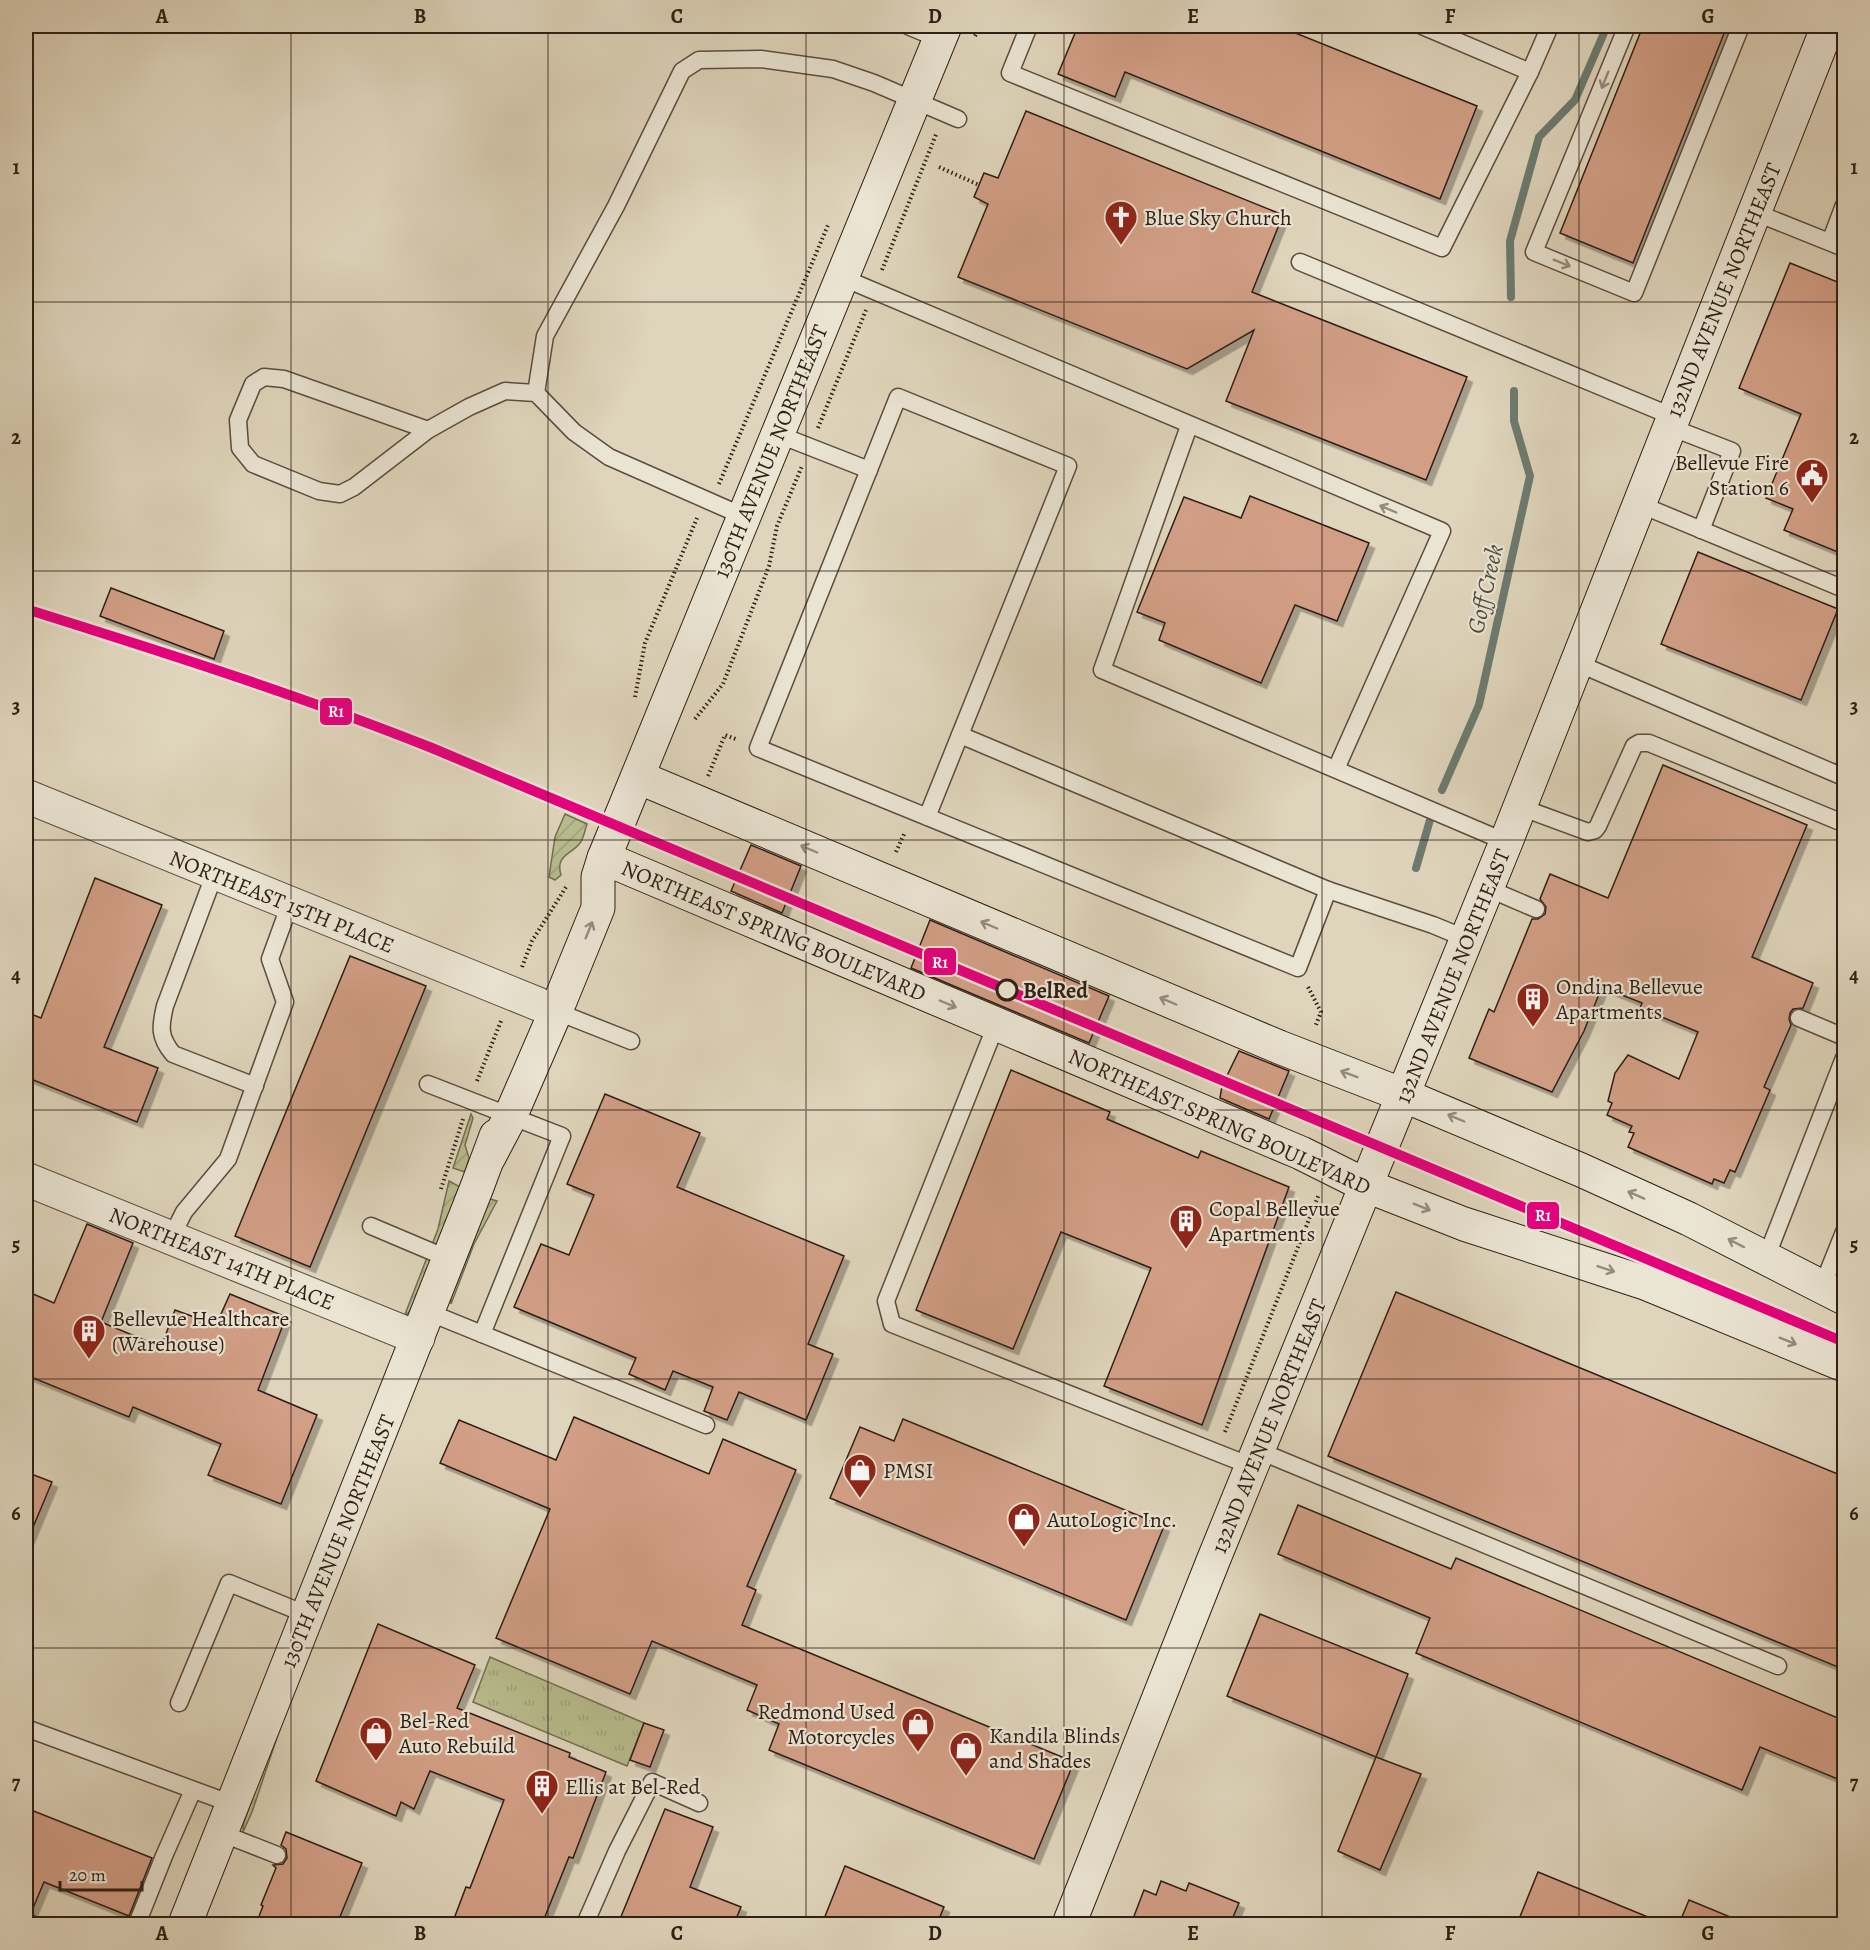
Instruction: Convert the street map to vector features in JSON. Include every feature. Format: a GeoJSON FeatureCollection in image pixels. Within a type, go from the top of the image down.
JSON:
{"type":"FeatureCollection","features":[{"type":"Feature","properties":{"kind":"street","name":"132ND AVENUE NORTHEAST"},"geometry":{"type":"LineString","coordinates":[[1069,1924],[1246,1458],[1367,1186],[1404,1095],[1577,663],[1827,26]]}},
{"type":"Feature","properties":{"kind":"street","name":"130TH AVENUE NORTHEAST"},"geometry":{"type":"LineString","coordinates":[[185,1924],[547,1007],[598,908],[601,867],[742,516],[942,32]]}},
{"type":"Feature","properties":{"kind":"street"},"geometry":{"type":"LineString","coordinates":[[638,777],[1279,1047],[1404,1095],[1581,1170],[1678,1214],[1833,1292]]}},
{"type":"Feature","properties":{"kind":"street","name":"NORTHEAST 15TH PLACE"},"geometry":{"type":"LineString","coordinates":[[26,796],[547,1007]]}},
{"type":"Feature","properties":{"kind":"street","name":"NORTHEAST SPRING BOULEVARD"},"geometry":{"type":"LineString","coordinates":[[601,867],[996,1025],[1301,1154],[1367,1186],[1464,1224],[1645,1282],[1845,1365]]}},
{"type":"Feature","properties":{"kind":"street","name":"NORTHEAST 14TH PLACE"},"geometry":{"type":"LineString","coordinates":[[26,1179],[171,1238],[423,1325]]}},
{"type":"Feature","properties":{"kind":"lane"},"geometry":{"type":"LineString","coordinates":[[908,26],[942,32]]}},
{"type":"Feature","properties":{"kind":"lane"},"geometry":{"type":"LineString","coordinates":[[1029,26],[1010,73],[1442,248],[1530,72],[1550,26]]}},
{"type":"Feature","properties":{"kind":"lane"},"geometry":{"type":"LineString","coordinates":[[1422,26],[1530,72]]}},
{"type":"Feature","properties":{"kind":"lane"},"geometry":{"type":"LineString","coordinates":[[1627,26],[1534,252],[1634,293],[1741,26]]}},
{"type":"Feature","properties":{"kind":"lane"},"geometry":{"type":"LineString","coordinates":[[536,393],[545,336],[616,206],[682,71],[699,60],[762,59],[833,69],[874,83],[952,116]]}},
{"type":"Feature","properties":{"kind":"lane"},"geometry":{"type":"LineString","coordinates":[[1754,212],[1837,245],[1845,206]]}},
{"type":"Feature","properties":{"kind":"lane"},"geometry":{"type":"LineString","coordinates":[[1300,262],[1672,422],[1732,451],[1701,530]]}},
{"type":"Feature","properties":{"kind":"lane"},"geometry":{"type":"LineString","coordinates":[[842,277],[1189,426],[1442,531],[1336,769]]}},
{"type":"Feature","properties":{"kind":"lane"},"geometry":{"type":"LineString","coordinates":[[428,430],[284,379],[264,377],[253,384],[238,420],[240,448],[253,464],[319,491],[340,494],[354,488],[428,430],[469,407],[506,391],[536,393],[574,432],[609,458],[742,516]]}},
{"type":"Feature","properties":{"kind":"lane"},"geometry":{"type":"LineString","coordinates":[[927,817],[1068,466],[898,397],[758,748],[927,817],[1298,968],[1328,890]]}},
{"type":"Feature","properties":{"kind":"lane"},"geometry":{"type":"LineString","coordinates":[[1189,426],[1102,670],[1506,842]]}},
{"type":"Feature","properties":{"kind":"lane"},"geometry":{"type":"LineString","coordinates":[[777,434],[869,470]]}},
{"type":"Feature","properties":{"kind":"lane"},"geometry":{"type":"LineString","coordinates":[[1639,504],[1845,590]]}},
{"type":"Feature","properties":{"kind":"lane"},"geometry":{"type":"LineString","coordinates":[[1577,663],[1841,776],[1845,767]]}},
{"type":"Feature","properties":{"kind":"lane"},"geometry":{"type":"LineString","coordinates":[[960,735],[1328,890],[1433,925],[1467,939]]}},
{"type":"Feature","properties":{"kind":"lane"},"geometry":{"type":"LineString","coordinates":[[1520,807],[1588,832],[1594,830],[1598,826],[1634,746],[1639,743],[1649,743],[1838,820]]}},
{"type":"Feature","properties":{"kind":"lane"},"geometry":{"type":"LineString","coordinates":[[215,873],[165,1006],[161,1026],[164,1043],[173,1054],[255,1086]]}},
{"type":"Feature","properties":{"kind":"lane"},"geometry":{"type":"LineString","coordinates":[[1487,888],[1536,909]]}},
{"type":"Feature","properties":{"kind":"lane"},"geometry":{"type":"LineString","coordinates":[[171,1238],[184,1212],[228,1159],[285,1002],[270,959],[290,904]]}},
{"type":"Feature","properties":{"kind":"lane"},"geometry":{"type":"LineString","coordinates":[[547,1007],[631,1041]]}},
{"type":"Feature","properties":{"kind":"lane"},"geometry":{"type":"LineString","coordinates":[[1798,1018],[1845,1037]]}},
{"type":"Feature","properties":{"kind":"lane"},"geometry":{"type":"LineString","coordinates":[[996,1025],[886,1301],[892,1324],[1246,1458],[1778,1665]]}},
{"type":"Feature","properties":{"kind":"lane"},"geometry":{"type":"LineString","coordinates":[[1766,1258],[1845,1059]]}},
{"type":"Feature","properties":{"kind":"lane"},"geometry":{"type":"LineString","coordinates":[[428,1084],[562,1137],[482,1334]]}},
{"type":"Feature","properties":{"kind":"lane"},"geometry":{"type":"LineString","coordinates":[[371,1226],[449,1259]]}},
{"type":"Feature","properties":{"kind":"lane"},"geometry":{"type":"LineString","coordinates":[[1833,1292],[1845,1232]]}},
{"type":"Feature","properties":{"kind":"lane"},"geometry":{"type":"LineString","coordinates":[[423,1325],[482,1334],[706,1425]]}},
{"type":"Feature","properties":{"kind":"lane"},"geometry":{"type":"LineString","coordinates":[[179,1703],[229,1583],[308,1615]]}},
{"type":"Feature","properties":{"kind":"lane"},"geometry":{"type":"LineString","coordinates":[[26,1728],[193,1790],[227,1819],[277,1855]]}},
{"type":"Feature","properties":{"kind":"lane"},"geometry":{"type":"LineString","coordinates":[[585,1924],[617,1851],[652,1782],[699,1803]]}},
{"type":"Feature","properties":{"kind":"lane"},"geometry":{"type":"LineString","coordinates":[[137,1924],[193,1790]]}},
{"type":"Feature","properties":{"kind":"lane"},"geometry":{"type":"LineString","coordinates":[[26,1922],[32,1924]]}},
{"type":"Feature","properties":{"kind":"path"},"geometry":{"type":"LineString","coordinates":[[975,36],[980,26]]}},
{"type":"Feature","properties":{"kind":"path"},"geometry":{"type":"LineString","coordinates":[[689,728],[723,684],[769,566],[777,526],[874,291],[952,116]]}},
{"type":"Feature","properties":{"kind":"path"},"geometry":{"type":"LineString","coordinates":[[939,167],[979,185]]}},
{"type":"Feature","properties":{"kind":"path"},"geometry":{"type":"LineString","coordinates":[[635,700],[645,643],[696,520],[723,478],[831,217]]}},
{"type":"Feature","properties":{"kind":"path"},"geometry":{"type":"LineString","coordinates":[[705,781],[725,735],[758,748]]}},
{"type":"Feature","properties":{"kind":"path"},"geometry":{"type":"LineString","coordinates":[[896,853],[905,831]]}},
{"type":"Feature","properties":{"kind":"path"},"geometry":{"type":"LineString","coordinates":[[1298,968],[1321,1012],[1315,1027]]}},
{"type":"Feature","properties":{"kind":"path"},"geometry":{"type":"LineString","coordinates":[[1246,1458],[1224,1436],[1322,1188]]}},
{"type":"Feature","properties":{"kind":"green space"},"geometry":{"type":"Polygon","coordinates":[[[565,814],[587,824],[580,843],[562,859],[561,875],[555,880],[549,877],[555,837],[565,814]]]}},
{"type":"Feature","properties":{"kind":"green space"},"geometry":{"type":"Polygon","coordinates":[[[471,1114],[473,1118],[465,1145],[469,1158],[465,1172],[453,1168],[471,1114]]]}},
{"type":"Feature","properties":{"kind":"green space"},"geometry":{"type":"Polygon","coordinates":[[[449,1181],[460,1187],[410,1311],[404,1317],[438,1229],[449,1181]]]}},
{"type":"Feature","properties":{"kind":"green space"},"geometry":{"type":"Polygon","coordinates":[[[487,1198],[497,1201],[474,1244],[451,1304],[450,1293],[487,1198]]]}},
{"type":"Feature","properties":{"kind":"green space"},"geometry":{"type":"Polygon","coordinates":[[[490,1657],[644,1723],[627,1766],[473,1702],[490,1657]]]}},
{"type":"Feature","properties":{"kind":"green space"},"geometry":{"type":"Polygon","coordinates":[[[293,1690],[252,1812],[243,1832],[243,1825],[286,1701],[293,1690]]]}},
{"type":"Feature","properties":{"kind":"building"},"geometry":{"type":"Polygon","coordinates":[[[1078,26],[1278,26],[1477,106],[1440,199],[1125,72],[1115,97],[1058,74],[1078,26]]]}},
{"type":"Feature","properties":{"kind":"building"},"geometry":{"type":"Polygon","coordinates":[[[1643,26],[1727,26],[1633,263],[1560,233],[1643,26]]]}},
{"type":"Feature","properties":{"kind":"building","name":"Blue Sky Church"},"geometry":{"type":"Polygon","coordinates":[[[1026,111],[1283,215],[1252,292],[1467,377],[1426,480],[1226,401],[1254,330],[1187,369],[958,277],[988,204],[974,197],[984,173],[998,178],[1026,111]]]}},
{"type":"Feature","properties":{"kind":"building"},"geometry":{"type":"Polygon","coordinates":[[[1790,263],[1845,285],[1845,555],[1784,530],[1793,509],[1766,498],[1801,414],[1739,388],[1790,263]]]}},
{"type":"Feature","properties":{"kind":"building"},"geometry":{"type":"Polygon","coordinates":[[[1250,496],[1369,543],[1337,621],[1295,605],[1261,683],[1159,640],[1165,623],[1137,612],[1184,497],[1241,518],[1250,496]]]}},
{"type":"Feature","properties":{"kind":"building"},"geometry":{"type":"Polygon","coordinates":[[[1698,552],[1838,609],[1801,700],[1661,644],[1698,552]]]}},
{"type":"Feature","properties":{"kind":"building"},"geometry":{"type":"Polygon","coordinates":[[[111,588],[224,631],[214,659],[100,616],[111,588]]]}},
{"type":"Feature","properties":{"kind":"building","name":"Ondina Bellevue Apartments"},"geometry":{"type":"Polygon","coordinates":[[[1663,765],[1807,825],[1752,957],[1813,983],[1803,1008],[1793,1009],[1790,1013],[1791,1025],[1764,1087],[1770,1090],[1735,1172],[1730,1170],[1724,1183],[1714,1179],[1712,1184],[1628,1147],[1634,1133],[1629,1132],[1632,1126],[1607,1115],[1612,1103],[1608,1101],[1615,1073],[1628,1055],[1679,1079],[1698,1032],[1640,1008],[1642,1003],[1602,987],[1584,1031],[1552,1092],[1469,1058],[1489,1009],[1494,1012],[1532,919],[1538,919],[1545,914],[1546,907],[1540,899],[1550,874],[1608,898],[1663,765]]]}},
{"type":"Feature","properties":{"kind":"building"},"geometry":{"type":"Polygon","coordinates":[[[751,845],[801,866],[782,913],[731,891],[751,845]]]}},
{"type":"Feature","properties":{"kind":"building"},"geometry":{"type":"Polygon","coordinates":[[[95,878],[162,905],[104,1047],[158,1068],[137,1122],[26,1077],[26,1012],[41,1018],[95,878]]]}},
{"type":"Feature","properties":{"kind":"building"},"geometry":{"type":"Polygon","coordinates":[[[930,920],[1109,996],[1089,1043],[911,968],[930,920]]]}},
{"type":"Feature","properties":{"kind":"building"},"geometry":{"type":"Polygon","coordinates":[[[350,956],[426,986],[310,1267],[235,1236],[350,956]]]}},
{"type":"Feature","properties":{"kind":"building"},"geometry":{"type":"Polygon","coordinates":[[[1239,1051],[1289,1071],[1269,1119],[1220,1098],[1222,1086],[1239,1051]]]}},
{"type":"Feature","properties":{"kind":"building","name":"Copal Bellevue Apartments"},"geometry":{"type":"Polygon","coordinates":[[[1011,1070],[1110,1112],[1107,1119],[1198,1158],[1201,1151],[1289,1187],[1202,1425],[1104,1386],[1151,1268],[1061,1232],[1013,1349],[916,1310],[1011,1070]]]}},
{"type":"Feature","properties":{"kind":"building"},"geometry":{"type":"Polygon","coordinates":[[[605,1094],[700,1133],[677,1187],[844,1256],[808,1344],[833,1354],[806,1420],[739,1392],[727,1420],[704,1411],[713,1387],[673,1371],[665,1390],[629,1374],[636,1358],[514,1307],[541,1244],[569,1255],[594,1195],[567,1184],[605,1094]]]}},
{"type":"Feature","properties":{"kind":"building"},"geometry":{"type":"Polygon","coordinates":[[[87,1224],[133,1243],[101,1322],[161,1347],[175,1310],[216,1325],[230,1294],[286,1317],[258,1390],[317,1415],[281,1504],[208,1475],[221,1444],[133,1407],[129,1417],[26,1375],[26,1291],[54,1303],[87,1224]]]}},
{"type":"Feature","properties":{"kind":"building"},"geometry":{"type":"Polygon","coordinates":[[[1396,1292],[1845,1477],[1845,1670],[1328,1456],[1396,1292]]]}},
{"type":"Feature","properties":{"kind":"building"},"geometry":{"type":"Polygon","coordinates":[[[574,1417],[709,1474],[723,1439],[796,1470],[747,1586],[756,1590],[742,1625],[1074,1762],[1034,1859],[769,1750],[779,1724],[747,1710],[757,1685],[652,1641],[630,1694],[496,1638],[550,1509],[440,1463],[459,1420],[556,1460],[574,1417]]]}},
{"type":"Feature","properties":{"kind":"building"},"geometry":{"type":"Polygon","coordinates":[[[903,1419],[1164,1526],[1126,1620],[830,1498],[860,1427],[894,1441],[903,1419]]]}},
{"type":"Feature","properties":{"kind":"building"},"geometry":{"type":"Polygon","coordinates":[[[26,1472],[52,1482],[26,1544],[26,1472]]]}},
{"type":"Feature","properties":{"kind":"building"},"geometry":{"type":"Polygon","coordinates":[[[1298,1505],[1451,1569],[1456,1558],[1845,1721],[1845,1782],[1760,1747],[1742,1790],[1416,1653],[1430,1618],[1278,1554],[1298,1505]]]}},
{"type":"Feature","properties":{"kind":"building"},"geometry":{"type":"Polygon","coordinates":[[[1260,1614],[1408,1674],[1376,1757],[1227,1696],[1260,1614]]]}},
{"type":"Feature","properties":{"kind":"building"},"geometry":{"type":"Polygon","coordinates":[[[378,1624],[475,1665],[457,1708],[570,1753],[569,1757],[606,1772],[573,1858],[569,1857],[542,1924],[452,1924],[466,1887],[470,1888],[504,1800],[430,1771],[414,1809],[401,1802],[396,1816],[316,1781],[378,1624]]]}},
{"type":"Feature","properties":{"kind":"building"},"geometry":{"type":"Polygon","coordinates":[[[644,1723],[664,1730],[650,1767],[630,1760],[644,1723]]]}},
{"type":"Feature","properties":{"kind":"building"},"geometry":{"type":"Polygon","coordinates":[[[1376,1757],[1421,1774],[1380,1870],[1338,1851],[1376,1757]]]}},
{"type":"Feature","properties":{"kind":"building"},"geometry":{"type":"Polygon","coordinates":[[[26,1808],[152,1858],[129,1916],[44,1882],[31,1913],[26,1912],[26,1808]]]}},
{"type":"Feature","properties":{"kind":"building"},"geometry":{"type":"Polygon","coordinates":[[[665,1809],[713,1827],[690,1887],[741,1907],[734,1924],[618,1924],[665,1809]]]}},
{"type":"Feature","properties":{"kind":"building"},"geometry":{"type":"Polygon","coordinates":[[[286,1832],[362,1863],[337,1924],[256,1924],[276,1868],[273,1865],[283,1864],[287,1858],[286,1849],[281,1845],[286,1832]]]}},
{"type":"Feature","properties":{"kind":"building"},"geometry":{"type":"Polygon","coordinates":[[[845,1866],[944,1907],[937,1924],[822,1924],[845,1866]]]}},
{"type":"Feature","properties":{"kind":"building"},"geometry":{"type":"Polygon","coordinates":[[[1538,1872],[1665,1924],[1517,1924],[1538,1872]]]}},
{"type":"Feature","properties":{"kind":"building"},"geometry":{"type":"Polygon","coordinates":[[[1161,1881],[1186,1891],[1189,1883],[1239,1903],[1230,1924],[1131,1924],[1144,1890],[1156,1895],[1161,1881]]]}},
{"type":"Feature","properties":{"kind":"building"},"geometry":{"type":"Polygon","coordinates":[[[1689,1900],[1747,1924],[1679,1924],[1689,1900]]]}},
{"type":"Feature","properties":{"kind":"waterway","name":"Goff Creek"},"geometry":{"type":"LineString","coordinates":[[1511,297],[1510,241],[1539,137],[1575,100],[1607,26]]}},
{"type":"Feature","properties":{"kind":"waterway","name":"Goff Creek"},"geometry":{"type":"LineString","coordinates":[[1442,790],[1479,705],[1530,476],[1514,421],[1514,391]]}},
{"type":"Feature","properties":{"kind":"waterway","name":"Goff Creek"},"geometry":{"type":"LineString","coordinates":[[1416,868],[1430,820]]}},
{"type":"Feature","properties":{"kind":"transit line","name":"R1"},"geometry":{"type":"LineString","coordinates":[[26,609],[281,692],[432,748],[1844,1342]]}},
{"type":"Feature","properties":{"kind":"place","name":"Blue Sky Church"},"geometry":{"type":"Point","coordinates":[1121,246]}},
{"type":"Feature","properties":{"kind":"place","name":"Bellevue Fire Station 6"},"geometry":{"type":"Point","coordinates":[1812,504]}},
{"type":"Feature","properties":{"kind":"place","name":"BelRed"},"geometry":{"type":"Point","coordinates":[1007,990]}},
{"type":"Feature","properties":{"kind":"place","name":"Ondina Bellevue Apartments"},"geometry":{"type":"Point","coordinates":[1533,1028]}},
{"type":"Feature","properties":{"kind":"place","name":"Copal Bellevue Apartments"},"geometry":{"type":"Point","coordinates":[1186,1250]}},
{"type":"Feature","properties":{"kind":"place","name":"Bellevue Healthcare (Warehouse)"},"geometry":{"type":"Point","coordinates":[89,1360]}},
{"type":"Feature","properties":{"kind":"place","name":"PMSI"},"geometry":{"type":"Point","coordinates":[860,1499]}},
{"type":"Feature","properties":{"kind":"place","name":"AutoLogic Inc."},"geometry":{"type":"Point","coordinates":[1024,1548]}},
{"type":"Feature","properties":{"kind":"place","name":"Redmond Used Motorcycles"},"geometry":{"type":"Point","coordinates":[918,1753]}},
{"type":"Feature","properties":{"kind":"place","name":"Bel-Red Auto Rebuild"},"geometry":{"type":"Point","coordinates":[376,1762]}},
{"type":"Feature","properties":{"kind":"place","name":"Kandila Blinds and Shades"},"geometry":{"type":"Point","coordinates":[966,1777]}},
{"type":"Feature","properties":{"kind":"place","name":"Ellis at Bel-Red"},"geometry":{"type":"Point","coordinates":[542,1815]}}]}
